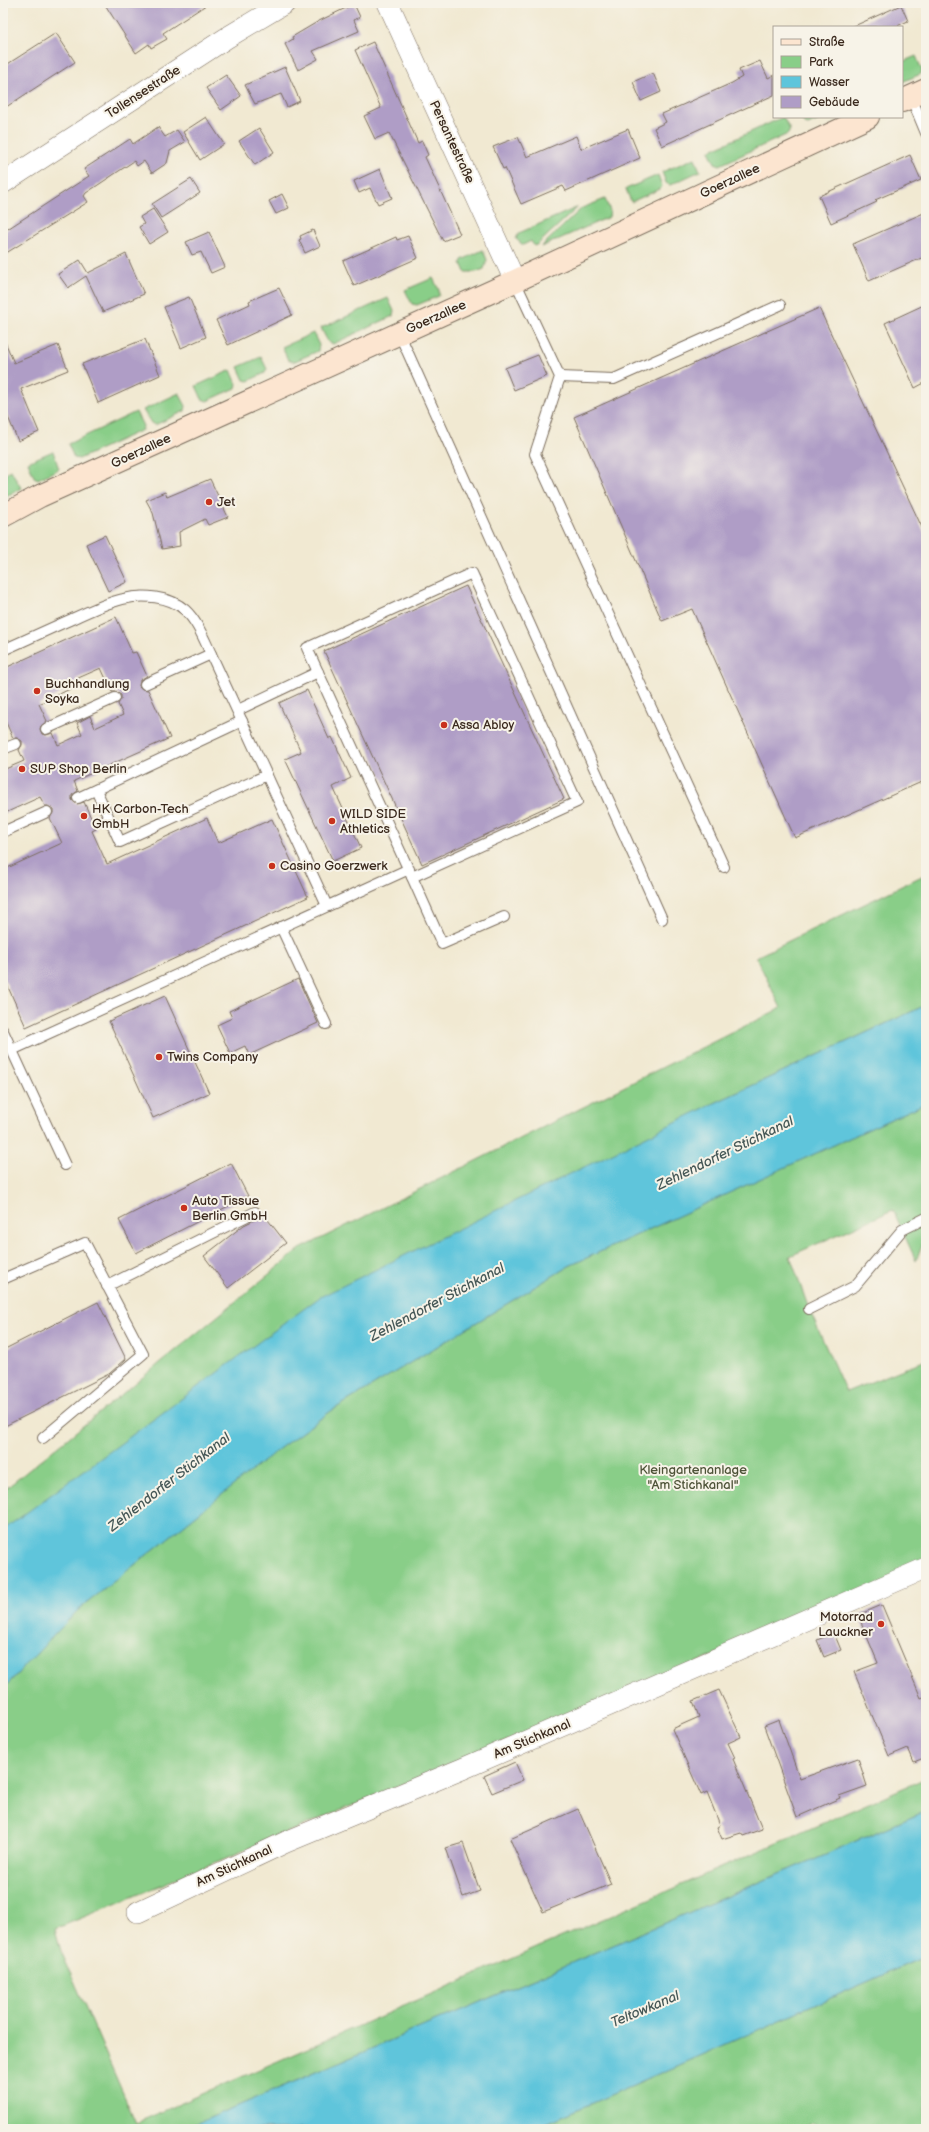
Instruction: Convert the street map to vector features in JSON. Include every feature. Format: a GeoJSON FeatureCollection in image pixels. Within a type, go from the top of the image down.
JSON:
{"type":"FeatureCollection","features":[{"type":"Feature","properties":{"kind":"main road","name":"Goerzallee"},"geometry":{"type":"LineString","coordinates":[[3,516],[48,493],[515,281],[866,118]]}},
{"type":"Feature","properties":{"kind":"street","name":"Tollensestraße"},"geometry":{"type":"LineString","coordinates":[[3,183],[222,41],[285,3]]}},
{"type":"Feature","properties":{"kind":"street","name":"Persantestraße"},"geometry":{"type":"LineString","coordinates":[[388,3],[515,281]]}},
{"type":"Feature","properties":{"kind":"street","name":"Am Stichkanal"},"geometry":{"type":"LineString","coordinates":[[138,1912],[286,1842],[462,1769],[926,1568]]}},
{"type":"Feature","properties":{"kind":"lane"},"geometry":{"type":"LineString","coordinates":[[913,96],[926,133]]}},
{"type":"Feature","properties":{"kind":"lane"},"geometry":{"type":"LineString","coordinates":[[515,281],[560,377],[535,454],[724,867]]}},
{"type":"Feature","properties":{"kind":"lane"},"geometry":{"type":"LineString","coordinates":[[560,377],[614,379],[780,305]]}},
{"type":"Feature","properties":{"kind":"lane"},"geometry":{"type":"LineString","coordinates":[[399,333],[662,919]]}},
{"type":"Feature","properties":{"kind":"lane"},"geometry":{"type":"LineString","coordinates":[[12,1050],[327,906],[410,873],[577,802],[472,573],[307,648],[410,873],[442,944],[504,917]]}},
{"type":"Feature","properties":{"kind":"lane"},"geometry":{"type":"LineString","coordinates":[[3,650],[104,605],[139,597],[171,602],[184,609],[195,621],[238,710],[327,906]]}},
{"type":"Feature","properties":{"kind":"lane"},"geometry":{"type":"LineString","coordinates":[[145,684],[211,654]]}},
{"type":"Feature","properties":{"kind":"lane"},"geometry":{"type":"LineString","coordinates":[[238,710],[318,672]]}},
{"type":"Feature","properties":{"kind":"lane"},"geometry":{"type":"LineString","coordinates":[[46,730],[115,698]]}},
{"type":"Feature","properties":{"kind":"lane"},"geometry":{"type":"LineString","coordinates":[[78,798],[242,721]]}},
{"type":"Feature","properties":{"kind":"lane"},"geometry":{"type":"LineString","coordinates":[[3,749],[16,744]]}},
{"type":"Feature","properties":{"kind":"lane"},"geometry":{"type":"LineString","coordinates":[[96,790],[120,842],[267,775]]}},
{"type":"Feature","properties":{"kind":"lane"},"geometry":{"type":"LineString","coordinates":[[3,832],[47,812]]}},
{"type":"Feature","properties":{"kind":"lane"},"geometry":{"type":"LineString","coordinates":[[281,927],[326,1024]]}},
{"type":"Feature","properties":{"kind":"lane"},"geometry":{"type":"LineString","coordinates":[[3,1031],[65,1166]]}},
{"type":"Feature","properties":{"kind":"lane"},"geometry":{"type":"LineString","coordinates":[[107,1286],[255,1212]]}},
{"type":"Feature","properties":{"kind":"lane"},"geometry":{"type":"LineString","coordinates":[[809,1309],[855,1286],[902,1230],[926,1218]]}},
{"type":"Feature","properties":{"kind":"lane"},"geometry":{"type":"LineString","coordinates":[[3,1280],[85,1243],[143,1354],[43,1438]]}},
{"type":"Feature","properties":{"kind":"green space"},"geometry":{"type":"Polygon","coordinates":[[[916,56],[922,70],[921,74],[903,82],[903,62],[916,56]]]}},
{"type":"Feature","properties":{"kind":"green space"},"geometry":{"type":"Polygon","coordinates":[[[781,118],[784,118],[790,130],[788,134],[720,165],[715,163],[709,151],[781,118]]]}},
{"type":"Feature","properties":{"kind":"green space"},"geometry":{"type":"Polygon","coordinates":[[[802,118],[823,118],[808,125],[804,123],[802,118]]]}},
{"type":"Feature","properties":{"kind":"green space"},"geometry":{"type":"Polygon","coordinates":[[[695,158],[700,171],[670,185],[666,183],[662,172],[695,158]]]}},
{"type":"Feature","properties":{"kind":"green space"},"geometry":{"type":"Polygon","coordinates":[[[658,175],[662,186],[660,189],[631,202],[626,189],[658,175]]]}},
{"type":"Feature","properties":{"kind":"green space"},"geometry":{"type":"Polygon","coordinates":[[[605,199],[610,211],[609,217],[541,247],[582,208],[605,199]]]}},
{"type":"Feature","properties":{"kind":"green space"},"geometry":{"type":"Polygon","coordinates":[[[578,207],[538,244],[534,246],[531,241],[523,245],[516,239],[519,233],[578,207]]]}},
{"type":"Feature","properties":{"kind":"green space"},"geometry":{"type":"Polygon","coordinates":[[[483,250],[487,260],[484,269],[476,272],[465,272],[461,263],[462,260],[483,250]]]}},
{"type":"Feature","properties":{"kind":"green space"},"geometry":{"type":"Polygon","coordinates":[[[433,278],[439,290],[439,296],[417,305],[412,304],[405,290],[433,278]]]}},
{"type":"Feature","properties":{"kind":"green space"},"geometry":{"type":"Polygon","coordinates":[[[388,298],[394,311],[393,316],[333,344],[328,342],[321,328],[388,298]]]}},
{"type":"Feature","properties":{"kind":"green space"},"geometry":{"type":"Polygon","coordinates":[[[313,333],[319,345],[318,351],[293,362],[288,360],[282,347],[313,333]]]}},
{"type":"Feature","properties":{"kind":"green space"},"geometry":{"type":"Polygon","coordinates":[[[261,357],[267,369],[265,373],[248,381],[244,380],[238,367],[261,357]]]}},
{"type":"Feature","properties":{"kind":"green space"},"geometry":{"type":"Polygon","coordinates":[[[231,370],[237,384],[236,388],[207,401],[202,399],[196,386],[231,370]]]}},
{"type":"Feature","properties":{"kind":"green space"},"geometry":{"type":"Polygon","coordinates":[[[179,393],[186,406],[185,411],[155,425],[151,423],[143,410],[179,393]]]}},
{"type":"Feature","properties":{"kind":"green space"},"geometry":{"type":"Polygon","coordinates":[[[136,412],[143,426],[142,430],[79,459],[74,458],[68,444],[136,412]]]}},
{"type":"Feature","properties":{"kind":"green space"},"geometry":{"type":"Polygon","coordinates":[[[53,451],[59,469],[38,479],[34,477],[28,462],[53,451]]]}},
{"type":"Feature","properties":{"kind":"green space"},"geometry":{"type":"Polygon","coordinates":[[[11,470],[21,488],[3,498],[4,478],[7,472],[11,470]]]}},
{"type":"Feature","properties":{"kind":"green space"},"geometry":{"type":"Polygon","coordinates":[[[926,874],[926,1005],[706,1107],[3,1530],[3,1491],[300,1249],[781,1008],[756,957],[926,874]]]}},
{"type":"Feature","properties":{"kind":"green space","name":"Kleingartenanlage \"Am Stichkanal\""},"geometry":{"type":"Polygon","coordinates":[[[926,1103],[926,1233],[916,1261],[893,1210],[790,1256],[809,1309],[846,1392],[926,1360],[926,1567],[55,1929],[61,1951],[136,2123],[926,1778],[926,1811],[184,2129],[3,2129],[3,1689],[77,1611],[280,1448],[331,1411],[569,1266],[926,1103]]]}},
{"type":"Feature","properties":{"kind":"green space"},"geometry":{"type":"Polygon","coordinates":[[[926,1956],[926,2129],[821,2129],[814,2123],[797,2129],[533,2129],[926,1956]]]}},
{"type":"Feature","properties":{"kind":"water","name":"Zehlendorfer Stichkanal"},"geometry":{"type":"Polygon","coordinates":[[[926,1005],[926,1103],[569,1266],[331,1411],[280,1448],[77,1611],[3,1689],[3,1530],[320,1297],[706,1107],[926,1005]]]}},
{"type":"Feature","properties":{"kind":"water","name":"Teltowkanal"},"geometry":{"type":"Polygon","coordinates":[[[926,1811],[926,1956],[533,2129],[184,2129],[926,1811]]]}},
{"type":"Feature","properties":{"kind":"building"},"geometry":{"type":"Polygon","coordinates":[[[104,3],[209,3],[163,33],[167,39],[151,48],[149,44],[136,53],[104,3]]]}},
{"type":"Feature","properties":{"kind":"building"},"geometry":{"type":"Polygon","coordinates":[[[354,4],[360,17],[354,20],[359,31],[313,51],[318,59],[298,70],[285,44],[293,39],[292,37],[319,21],[354,4]]]}},
{"type":"Feature","properties":{"kind":"building"},"geometry":{"type":"Polygon","coordinates":[[[901,5],[908,21],[897,26],[854,26],[901,5]]]}},
{"type":"Feature","properties":{"kind":"building"},"geometry":{"type":"Polygon","coordinates":[[[56,33],[75,62],[3,109],[3,67],[56,33]]]}},
{"type":"Feature","properties":{"kind":"building"},"geometry":{"type":"Polygon","coordinates":[[[373,42],[418,143],[422,141],[428,155],[425,157],[460,234],[443,241],[389,133],[375,139],[364,116],[381,108],[355,50],[373,42]]]}},
{"type":"Feature","properties":{"kind":"building"},"geometry":{"type":"Polygon","coordinates":[[[760,61],[768,78],[773,76],[773,95],[662,146],[654,128],[666,122],[662,114],[732,83],[742,77],[739,70],[760,61]]]}},
{"type":"Feature","properties":{"kind":"building"},"geometry":{"type":"Polygon","coordinates":[[[285,67],[300,101],[287,107],[281,94],[255,104],[245,85],[285,67]]]}},
{"type":"Feature","properties":{"kind":"building"},"geometry":{"type":"Polygon","coordinates":[[[653,73],[661,92],[641,101],[633,82],[653,73]]]}},
{"type":"Feature","properties":{"kind":"building"},"geometry":{"type":"Polygon","coordinates":[[[226,75],[241,96],[221,110],[206,88],[226,75]]]}},
{"type":"Feature","properties":{"kind":"building"},"geometry":{"type":"Polygon","coordinates":[[[206,117],[224,144],[200,160],[183,132],[206,117]]]}},
{"type":"Feature","properties":{"kind":"building"},"geometry":{"type":"Polygon","coordinates":[[[158,127],[165,137],[177,130],[185,142],[170,151],[167,163],[152,173],[144,161],[137,166],[134,161],[86,193],[84,196],[88,202],[3,255],[3,232],[89,176],[84,169],[130,139],[133,144],[158,127]]]}},
{"type":"Feature","properties":{"kind":"building"},"geometry":{"type":"Polygon","coordinates":[[[259,128],[274,152],[255,165],[239,141],[259,128]]]}},
{"type":"Feature","properties":{"kind":"building"},"geometry":{"type":"Polygon","coordinates":[[[628,129],[640,158],[566,191],[563,186],[521,204],[505,168],[503,169],[493,147],[518,137],[527,157],[576,136],[581,149],[628,129]]]}},
{"type":"Feature","properties":{"kind":"building"},"geometry":{"type":"Polygon","coordinates":[[[910,155],[921,180],[875,200],[877,202],[831,223],[819,196],[910,155]]]}},
{"type":"Feature","properties":{"kind":"building"},"geometry":{"type":"Polygon","coordinates":[[[380,169],[392,198],[378,204],[370,188],[359,193],[354,181],[380,169]]]}},
{"type":"Feature","properties":{"kind":"building"},"geometry":{"type":"Polygon","coordinates":[[[191,179],[200,193],[161,218],[152,204],[191,179]]]}},
{"type":"Feature","properties":{"kind":"building"},"geometry":{"type":"Polygon","coordinates":[[[282,194],[289,208],[276,214],[269,201],[282,194]]]}},
{"type":"Feature","properties":{"kind":"building"},"geometry":{"type":"Polygon","coordinates":[[[153,209],[168,232],[149,244],[139,227],[144,224],[140,217],[153,209]]]}},
{"type":"Feature","properties":{"kind":"building"},"geometry":{"type":"Polygon","coordinates":[[[926,212],[926,256],[869,281],[853,244],[926,212]]]}},
{"type":"Feature","properties":{"kind":"building"},"geometry":{"type":"Polygon","coordinates":[[[313,230],[320,246],[305,253],[299,240],[301,239],[300,236],[313,230]]]}},
{"type":"Feature","properties":{"kind":"building"},"geometry":{"type":"Polygon","coordinates":[[[209,232],[225,267],[211,273],[201,252],[192,255],[186,242],[209,232]]]}},
{"type":"Feature","properties":{"kind":"building"},"geometry":{"type":"Polygon","coordinates":[[[408,236],[418,258],[354,286],[343,261],[396,237],[397,240],[408,236]]]}},
{"type":"Feature","properties":{"kind":"building"},"geometry":{"type":"Polygon","coordinates":[[[126,254],[144,294],[103,312],[86,276],[68,288],[58,274],[80,260],[88,273],[126,254]]]}},
{"type":"Feature","properties":{"kind":"building"},"geometry":{"type":"Polygon","coordinates":[[[279,288],[292,315],[228,345],[216,320],[250,304],[249,301],[279,288]]]}},
{"type":"Feature","properties":{"kind":"building"},"geometry":{"type":"Polygon","coordinates":[[[189,297],[206,337],[181,348],[164,307],[189,297]]]}},
{"type":"Feature","properties":{"kind":"building"},"geometry":{"type":"Polygon","coordinates":[[[926,304],[926,382],[915,388],[885,323],[926,304]]]}},
{"type":"Feature","properties":{"kind":"building"},"geometry":{"type":"Polygon","coordinates":[[[819,308],[926,536],[926,780],[795,838],[692,609],[662,621],[574,417],[819,308]]]}},
{"type":"Feature","properties":{"kind":"building"},"geometry":{"type":"Polygon","coordinates":[[[3,337],[14,363],[58,345],[68,370],[21,389],[39,432],[18,441],[3,405],[3,337]]]}},
{"type":"Feature","properties":{"kind":"building"},"geometry":{"type":"Polygon","coordinates":[[[145,339],[160,375],[98,403],[82,364],[145,339]]]}},
{"type":"Feature","properties":{"kind":"building"},"geometry":{"type":"Polygon","coordinates":[[[538,355],[547,376],[514,390],[505,368],[538,355]]]}},
{"type":"Feature","properties":{"kind":"building"},"geometry":{"type":"Polygon","coordinates":[[[210,479],[228,517],[208,525],[205,519],[179,532],[180,546],[162,549],[153,513],[146,500],[165,492],[167,497],[210,479]]]}},
{"type":"Feature","properties":{"kind":"building"},"geometry":{"type":"Polygon","coordinates":[[[105,535],[127,582],[108,591],[86,544],[105,535]]]}},
{"type":"Feature","properties":{"kind":"building","name":"Assa Abloy"},"geometry":{"type":"Polygon","coordinates":[[[466,586],[564,799],[422,864],[324,651],[466,586]]]}},
{"type":"Feature","properties":{"kind":"building"},"geometry":{"type":"Polygon","coordinates":[[[116,617],[132,653],[136,652],[147,676],[140,680],[139,686],[142,689],[148,690],[170,738],[74,781],[78,791],[72,795],[72,800],[77,804],[84,802],[96,829],[92,831],[107,864],[207,818],[218,843],[272,819],[308,897],[26,1027],[3,976],[3,870],[62,843],[50,818],[53,813],[53,809],[45,806],[40,797],[3,814],[3,770],[24,761],[19,750],[22,745],[22,741],[17,738],[13,738],[3,716],[3,669],[116,617]],[[101,668],[76,679],[78,685],[39,704],[47,721],[41,726],[40,729],[42,734],[46,735],[53,733],[58,745],[82,734],[77,723],[90,716],[95,728],[123,715],[118,704],[121,699],[121,695],[116,692],[112,692],[101,668]]]}},
{"type":"Feature","properties":{"kind":"building"},"geometry":{"type":"Polygon","coordinates":[[[307,690],[329,739],[332,737],[351,778],[333,787],[361,848],[333,861],[285,759],[301,752],[279,703],[307,690]]]}},
{"type":"Feature","properties":{"kind":"building"},"geometry":{"type":"Polygon","coordinates":[[[298,979],[318,1023],[249,1055],[245,1046],[230,1053],[217,1025],[232,1018],[229,1011],[298,979]]]}},
{"type":"Feature","properties":{"kind":"building","name":"Twins Company"},"geometry":{"type":"Polygon","coordinates":[[[165,996],[209,1093],[153,1118],[109,1021],[165,996]]]}},
{"type":"Feature","properties":{"kind":"building","name":"Auto Tissue Berlin GmbH"},"geometry":{"type":"Polygon","coordinates":[[[231,1163],[248,1196],[136,1253],[119,1220],[231,1163]]]}},
{"type":"Feature","properties":{"kind":"building"},"geometry":{"type":"Polygon","coordinates":[[[261,1211],[286,1243],[228,1288],[204,1256],[244,1225],[258,1218],[261,1211]]]}},
{"type":"Feature","properties":{"kind":"building"},"geometry":{"type":"Polygon","coordinates":[[[98,1302],[126,1359],[109,1374],[3,1427],[3,1350],[98,1302]]]}},
{"type":"Feature","properties":{"kind":"building"},"geometry":{"type":"Polygon","coordinates":[[[882,1605],[921,1698],[926,1696],[926,1757],[914,1762],[908,1748],[889,1756],[854,1672],[878,1663],[858,1615],[882,1605]]]}},
{"type":"Feature","properties":{"kind":"building"},"geometry":{"type":"Polygon","coordinates":[[[834,1633],[841,1650],[824,1657],[817,1640],[834,1633]]]}},
{"type":"Feature","properties":{"kind":"building"},"geometry":{"type":"Polygon","coordinates":[[[719,1690],[741,1737],[728,1743],[735,1758],[733,1759],[762,1829],[743,1836],[741,1833],[722,1839],[717,1827],[720,1825],[707,1792],[701,1795],[672,1729],[699,1717],[693,1701],[719,1690]]]}},
{"type":"Feature","properties":{"kind":"building"},"geometry":{"type":"Polygon","coordinates":[[[779,1720],[800,1779],[858,1758],[867,1786],[839,1796],[840,1798],[797,1817],[764,1726],[779,1720]]]}},
{"type":"Feature","properties":{"kind":"building"},"geometry":{"type":"Polygon","coordinates":[[[515,1762],[523,1780],[492,1793],[484,1776],[515,1762]]]}},
{"type":"Feature","properties":{"kind":"building"},"geometry":{"type":"Polygon","coordinates":[[[578,1809],[611,1884],[543,1912],[510,1839],[578,1809]]]}},
{"type":"Feature","properties":{"kind":"building"},"geometry":{"type":"Polygon","coordinates":[[[463,1843],[480,1891],[463,1897],[446,1848],[463,1843]]]}},
{"type":"Feature","properties":{"kind":"place","name":"Jet"},"geometry":{"type":"Point","coordinates":[209,502]}},
{"type":"Feature","properties":{"kind":"place","name":"Buchhandlung Soyka"},"geometry":{"type":"Point","coordinates":[37,691]}},
{"type":"Feature","properties":{"kind":"place","name":"Assa Abloy"},"geometry":{"type":"Point","coordinates":[444,725]}},
{"type":"Feature","properties":{"kind":"place","name":"SUP Shop Berlin"},"geometry":{"type":"Point","coordinates":[22,769]}},
{"type":"Feature","properties":{"kind":"place","name":"HK Carbon-Tech GmbH"},"geometry":{"type":"Point","coordinates":[84,816]}},
{"type":"Feature","properties":{"kind":"place","name":"WILD SIDE Athletics"},"geometry":{"type":"Point","coordinates":[332,821]}},
{"type":"Feature","properties":{"kind":"place","name":"Casino Goerzwerk"},"geometry":{"type":"Point","coordinates":[272,866]}},
{"type":"Feature","properties":{"kind":"place","name":"Twins Company"},"geometry":{"type":"Point","coordinates":[159,1057]}},
{"type":"Feature","properties":{"kind":"place","name":"Auto Tissue Berlin GmbH"},"geometry":{"type":"Point","coordinates":[184,1208]}},
{"type":"Feature","properties":{"kind":"place","name":"Motorrad Lauckner"},"geometry":{"type":"Point","coordinates":[881,1624]}}]}
